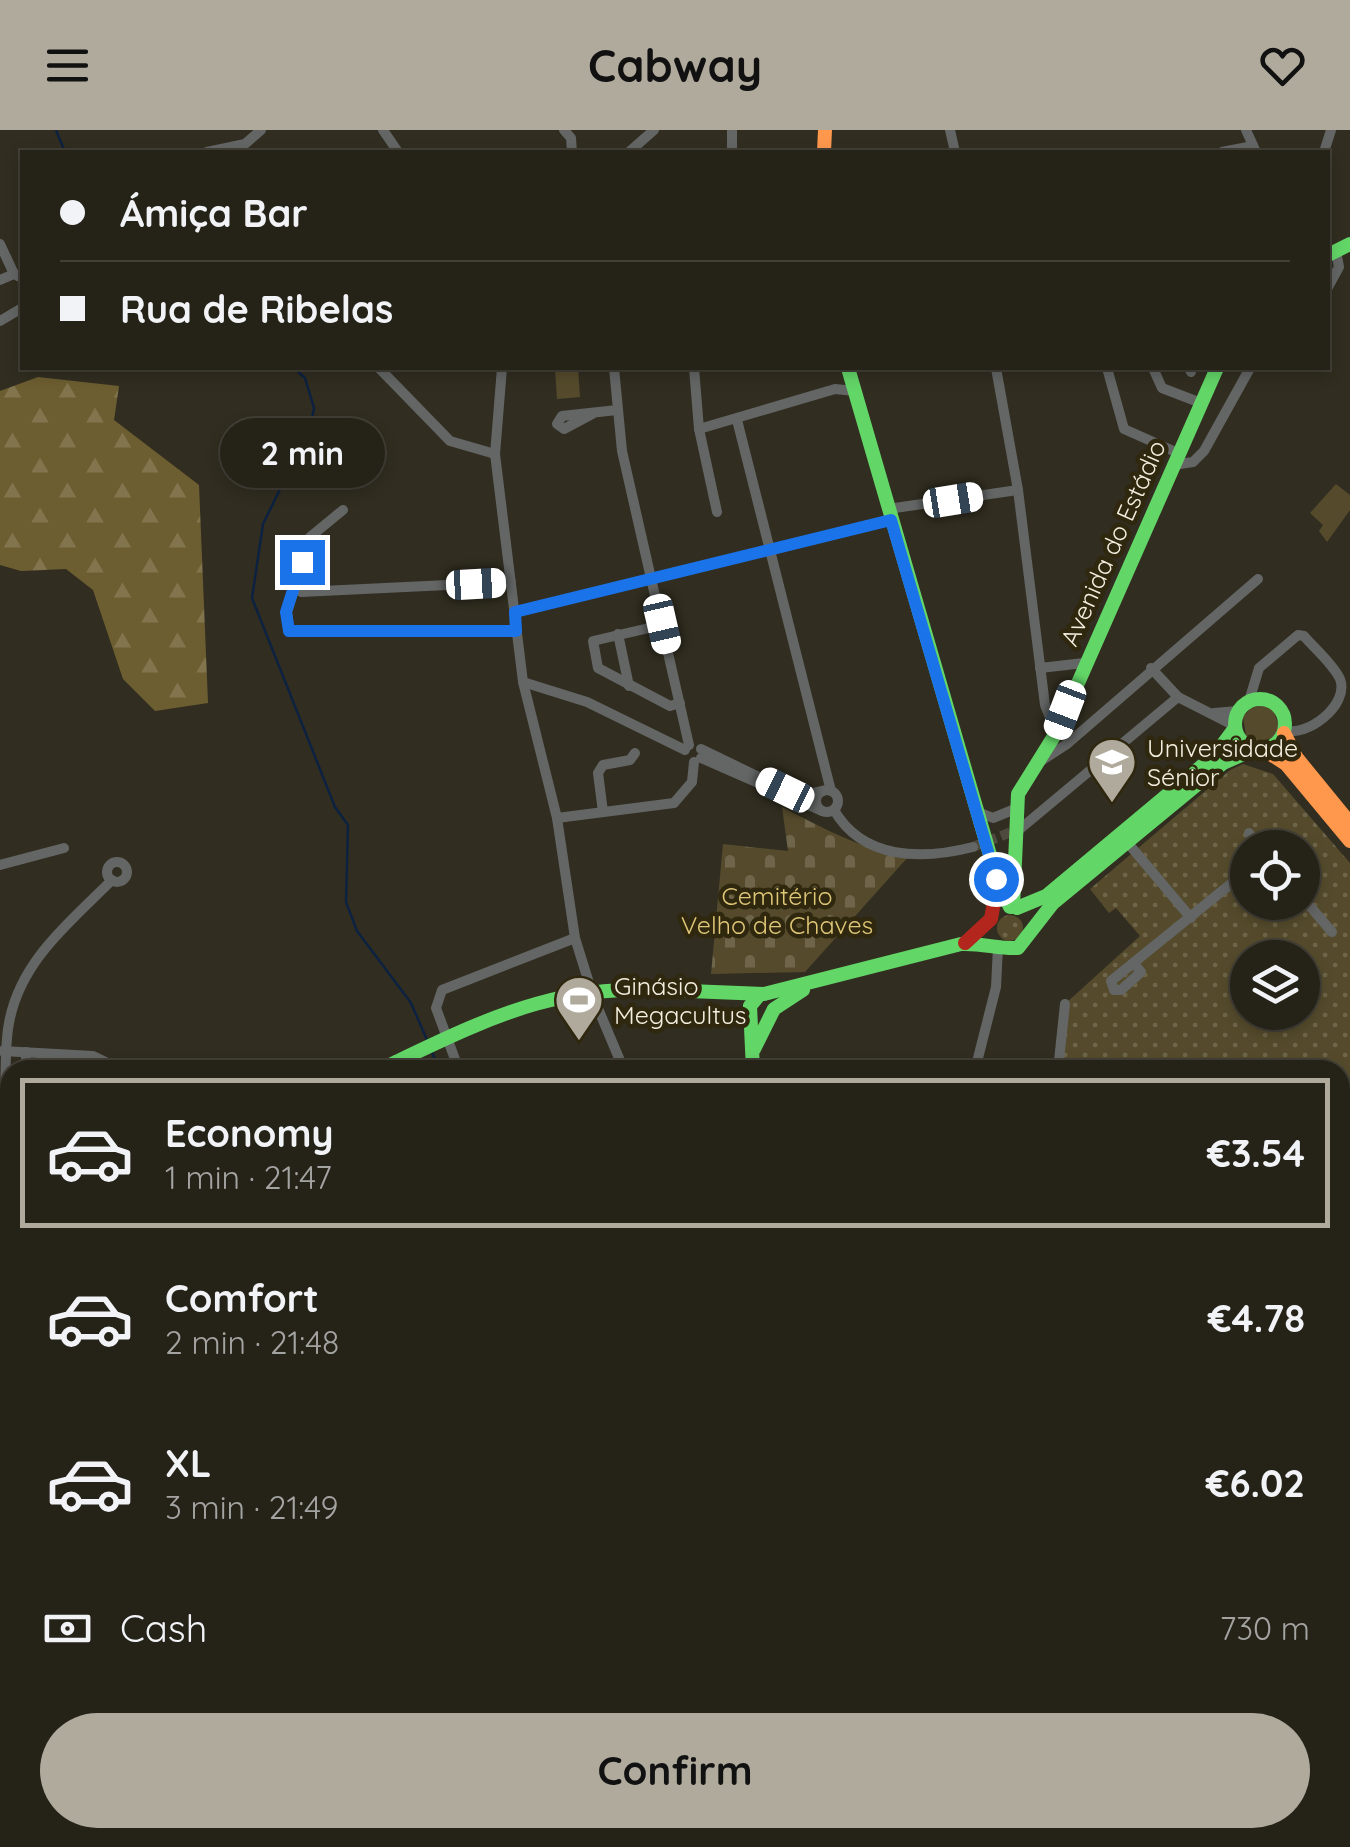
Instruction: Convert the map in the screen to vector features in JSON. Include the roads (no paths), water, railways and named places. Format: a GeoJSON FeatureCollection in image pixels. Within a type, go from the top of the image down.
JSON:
{"type":"FeatureCollection","features":[{"type":"Feature","properties":{"kind":"main road"},"geometry":{"type":"LineString","coordinates":[[849,370],[996,879],[1009,908],[998,942]]}},
{"type":"Feature","properties":{"kind":"main road","name":"Avenida do Estádio"},"geometry":{"type":"LineString","coordinates":[[1009,908],[1014,810],[1024,782],[1064,735],[1065,710],[1084,663],[1215,370]]}},
{"type":"Feature","properties":{"kind":"main road"},"geometry":{"type":"LineString","coordinates":[[1009,908],[1046,896],[1215,755],[1239,717],[1264,699],[1278,706],[1284,732],[1300,763],[1350,823]]}},
{"type":"Feature","properties":{"kind":"main road"},"geometry":{"type":"LineString","coordinates":[[1239,717],[1241,742],[1292,770],[1350,841]]}},
{"type":"Feature","properties":{"kind":"main road"},"geometry":{"type":"LineString","coordinates":[[400,1060],[497,1014],[550,995],[621,984],[719,994],[762,994],[961,944],[1024,945],[1031,929],[1052,903],[1222,763],[1276,744],[1284,732]]}},
{"type":"Feature","properties":{"kind":"main road"},"geometry":{"type":"LineString","coordinates":[[1009,908],[1028,916],[1031,929]]}},
{"type":"Feature","properties":{"kind":"main road"},"geometry":{"type":"LineString","coordinates":[[719,994],[752,1011],[772,1013],[817,982]]}},
{"type":"Feature","properties":{"kind":"main road"},"geometry":{"type":"LineString","coordinates":[[754,1060],[752,1000],[762,994]]}},
{"type":"Feature","properties":{"kind":"main road"},"geometry":{"type":"LineString","coordinates":[[754,1048],[772,1013],[772,998],[762,994]]}},
{"type":"Feature","properties":{"kind":"street"},"geometry":{"type":"LineString","coordinates":[[216,150],[245,144],[261,130]]}},
{"type":"Feature","properties":{"kind":"street"},"geometry":{"type":"LineString","coordinates":[[631,150],[654,130]]}},
{"type":"Feature","properties":{"kind":"street"},"geometry":{"type":"LineString","coordinates":[[1246,130],[1254,149]]}},
{"type":"Feature","properties":{"kind":"street"},"geometry":{"type":"LineString","coordinates":[[0,244],[18,276],[0,280]]}},
{"type":"Feature","properties":{"kind":"street"},"geometry":{"type":"LineString","coordinates":[[1330,284],[1340,267],[1338,250]]}},
{"type":"Feature","properties":{"kind":"street"},"geometry":{"type":"LineString","coordinates":[[385,370],[450,441],[494,454]]}},
{"type":"Feature","properties":{"kind":"street"},"geometry":{"type":"LineString","coordinates":[[502,370],[494,454],[523,682],[557,818],[575,938],[620,1060]]}},
{"type":"Feature","properties":{"kind":"street"},"geometry":{"type":"LineString","coordinates":[[557,818],[674,803],[692,782],[694,753],[622,452],[614,370]]}},
{"type":"Feature","properties":{"kind":"street"},"geometry":{"type":"LineString","coordinates":[[694,370],[699,429],[716,512]]}},
{"type":"Feature","properties":{"kind":"street"},"geometry":{"type":"LineString","coordinates":[[996,370],[1018,490],[1046,706],[1064,735],[1258,579]]}},
{"type":"Feature","properties":{"kind":"street"},"geometry":{"type":"LineString","coordinates":[[1108,370],[1124,430],[1175,459],[1193,462],[1204,451],[1249,370]]}},
{"type":"Feature","properties":{"kind":"street"},"geometry":{"type":"LineString","coordinates":[[1154,370],[1162,388],[1201,403]]}},
{"type":"Feature","properties":{"kind":"street"},"geometry":{"type":"LineString","coordinates":[[699,429],[835,389],[855,391]]}},
{"type":"Feature","properties":{"kind":"street"},"geometry":{"type":"LineString","coordinates":[[594,413],[617,410]]}},
{"type":"Feature","properties":{"kind":"street"},"geometry":{"type":"LineString","coordinates":[[737,420],[827,791],[838,800],[828,811]]}},
{"type":"Feature","properties":{"kind":"street"},"geometry":{"type":"LineString","coordinates":[[515,612],[890,515],[1018,490]]}},
{"type":"Feature","properties":{"kind":"street"},"geometry":{"type":"LineString","coordinates":[[343,510],[310,537],[286,612],[289,631],[516,631]]}},
{"type":"Feature","properties":{"kind":"street"},"geometry":{"type":"LineString","coordinates":[[295,586],[301,592],[511,582]]}},
{"type":"Feature","properties":{"kind":"street"},"geometry":{"type":"LineString","coordinates":[[662,624],[596,639],[592,644],[599,670],[670,706],[680,704]]}},
{"type":"Feature","properties":{"kind":"street"},"geometry":{"type":"LineString","coordinates":[[618,634],[629,686]]}},
{"type":"Feature","properties":{"kind":"street"},"geometry":{"type":"LineString","coordinates":[[1151,668],[1178,698],[1239,717],[1259,668],[1298,635],[1304,636],[1339,678],[1340,694],[1333,707],[1304,732],[1284,732]]}},
{"type":"Feature","properties":{"kind":"street"},"geometry":{"type":"LineString","coordinates":[[1040,668],[1084,663]]}},
{"type":"Feature","properties":{"kind":"street"},"geometry":{"type":"LineString","coordinates":[[523,682],[587,702],[828,811]]}},
{"type":"Feature","properties":{"kind":"street"},"geometry":{"type":"LineString","coordinates":[[1020,828],[1178,698]]}},
{"type":"Feature","properties":{"kind":"street"},"geometry":{"type":"LineString","coordinates":[[1046,706],[1065,710]]}},
{"type":"Feature","properties":{"kind":"street"},"geometry":{"type":"LineString","coordinates":[[602,812],[598,773],[604,765],[630,760],[635,753]]}},
{"type":"Feature","properties":{"kind":"street"},"geometry":{"type":"LineString","coordinates":[[694,753],[802,795],[827,791]]}},
{"type":"Feature","properties":{"kind":"street"},"geometry":{"type":"LineString","coordinates":[[827,791],[816,802],[850,834],[881,849],[926,854],[974,847]]}},
{"type":"Feature","properties":{"kind":"street"},"geometry":{"type":"LineString","coordinates":[[976,811],[993,818],[1014,810]]}},
{"type":"Feature","properties":{"kind":"street"},"geometry":{"type":"LineString","coordinates":[[1127,842],[1191,918]]}},
{"type":"Feature","properties":{"kind":"street"},"geometry":{"type":"LineString","coordinates":[[0,865],[64,848]]}},
{"type":"Feature","properties":{"kind":"street"},"geometry":{"type":"LineString","coordinates":[[104,1060],[4,1051],[20,988],[39,953],[112,880]]}},
{"type":"Feature","properties":{"kind":"street"},"geometry":{"type":"LineString","coordinates":[[1136,965],[1230,885]]}},
{"type":"Feature","properties":{"kind":"street"},"geometry":{"type":"LineString","coordinates":[[1320,918],[1332,932]]}},
{"type":"Feature","properties":{"kind":"street"},"geometry":{"type":"LineString","coordinates":[[455,1060],[436,1008],[442,990],[575,938]]}},
{"type":"Feature","properties":{"kind":"street"},"geometry":{"type":"LineString","coordinates":[[978,1060],[996,987],[998,942]]}},
{"type":"Feature","properties":{"kind":"street"},"geometry":{"type":"LineString","coordinates":[[1059,1060],[1065,1004]]}},
{"type":"Feature","properties":{"kind":"street"},"geometry":{"type":"LineString","coordinates":[[26,1052],[26,1060]]}},
{"type":"Feature","properties":{"kind":"street"},"geometry":{"type":"LineString","coordinates":[[1350,1304],[1350,1325]]}},
{"type":"Feature","properties":{"kind":"waterway"},"geometry":{"type":"LineString","coordinates":[[56,130],[64,150]]}},
{"type":"Feature","properties":{"kind":"waterway"},"geometry":{"type":"LineString","coordinates":[[296,370],[305,378],[314,408],[310,428],[263,524],[252,598],[335,807],[348,825],[346,902],[357,931],[411,1003],[427,1040]]}},
{"type":"Feature","properties":{"kind":"waterway"},"geometry":{"type":"LineString","coordinates":[[432,1052],[435,1060]]}},
{"type":"Feature","properties":{"kind":"tunnel"},"geometry":{"type":"LineString","coordinates":[[973,847],[1019,829]]}},
{"type":"Feature","properties":{"kind":"place","name":"Universidade Sénior"},"geometry":{"type":"Point","coordinates":[1112,804]}},
{"type":"Feature","properties":{"kind":"place","name":"Ginásio Megacultus"},"geometry":{"type":"Point","coordinates":[579,1042]}},
{"type":"Feature","properties":{"kind":"park label","name":"Cemitério Velho de Chaves"},"geometry":{"type":"Point","coordinates":[777,910]}}]}
